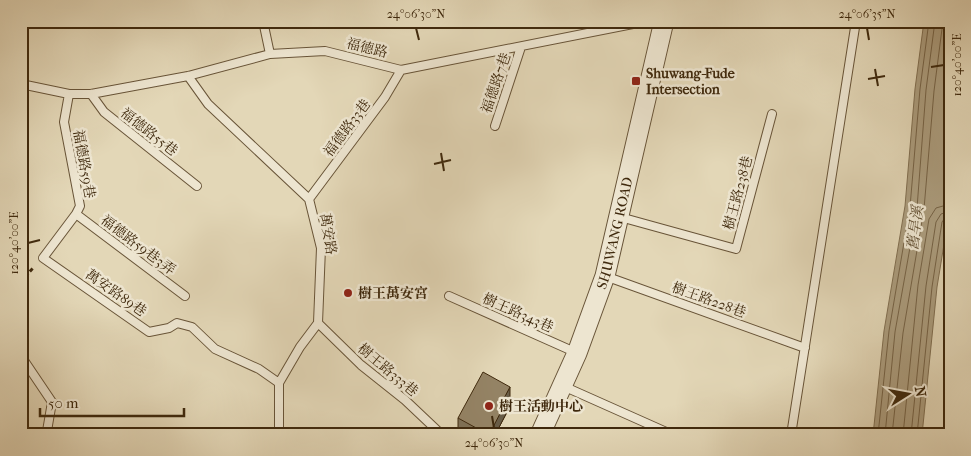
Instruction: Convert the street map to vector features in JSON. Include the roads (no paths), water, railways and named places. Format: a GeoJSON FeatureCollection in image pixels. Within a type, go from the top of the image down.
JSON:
{"type":"FeatureCollection","features":[{"type":"Feature","properties":{"kind":"street","name":"SHUWANG ROAD"},"geometry":{"type":"LineString","coordinates":[[540,435],[577,353],[605,276],[664,21]]}},
{"type":"Feature","properties":{"kind":"lane"},"geometry":{"type":"LineString","coordinates":[[263,21],[270,54]]}},
{"type":"Feature","properties":{"kind":"lane","name":"福德路"},"geometry":{"type":"LineString","coordinates":[[21,84],[69,94],[90,94],[188,76],[270,54],[325,50],[401,70],[648,21]]}},
{"type":"Feature","properties":{"kind":"lane"},"geometry":{"type":"LineString","coordinates":[[791,435],[856,21]]}},
{"type":"Feature","properties":{"kind":"lane","name":"福德路7巷"},"geometry":{"type":"LineString","coordinates":[[495,126],[521,47]]}},
{"type":"Feature","properties":{"kind":"lane","name":"福德路33巷"},"geometry":{"type":"LineString","coordinates":[[309,199],[386,97],[401,70]]}},
{"type":"Feature","properties":{"kind":"lane","name":"萬安路"},"geometry":{"type":"LineString","coordinates":[[188,76],[208,104],[309,199],[321,248],[318,323]]}},
{"type":"Feature","properties":{"kind":"lane","name":"福德路59巷"},"geometry":{"type":"LineString","coordinates":[[43,258],[80,206],[64,122],[69,94]]}},
{"type":"Feature","properties":{"kind":"lane","name":"福德路55巷"},"geometry":{"type":"LineString","coordinates":[[90,94],[104,112],[197,186]]}},
{"type":"Feature","properties":{"kind":"lane","name":"樹王路238巷"},"geometry":{"type":"LineString","coordinates":[[620,217],[736,250],[772,114]]}},
{"type":"Feature","properties":{"kind":"lane","name":"福德路59巷3弄"},"geometry":{"type":"LineString","coordinates":[[76,214],[185,296]]}},
{"type":"Feature","properties":{"kind":"lane","name":"萬安路89巷"},"geometry":{"type":"LineString","coordinates":[[43,258],[149,332],[169,328],[177,323],[192,327],[215,349],[260,369],[279,383]]}},
{"type":"Feature","properties":{"kind":"lane","name":"樹王路228巷"},"geometry":{"type":"LineString","coordinates":[[605,276],[805,348]]}},
{"type":"Feature","properties":{"kind":"lane","name":"樹王路343巷"},"geometry":{"type":"LineString","coordinates":[[449,296],[577,353]]}},
{"type":"Feature","properties":{"kind":"lane"},"geometry":{"type":"LineString","coordinates":[[280,435],[279,383],[300,347],[318,323]]}},
{"type":"Feature","properties":{"kind":"lane","name":"樹王路333巷"},"geometry":{"type":"LineString","coordinates":[[318,323],[361,365],[405,400],[442,435]]}},
{"type":"Feature","properties":{"kind":"lane"},"geometry":{"type":"LineString","coordinates":[[21,356],[52,402],[47,431],[42,435]]}},
{"type":"Feature","properties":{"kind":"lane"},"geometry":{"type":"LineString","coordinates":[[562,385],[673,435]]}},
{"type":"Feature","properties":{"kind":"water","name":"舊旱溪"},"geometry":{"type":"Polygon","coordinates":[[[924,21],[950,21],[950,208],[937,287],[922,435],[873,435],[884,331],[905,206],[915,89],[924,21]]]}},
{"type":"Feature","properties":{"kind":"place","name":"Shuwang-Fude Intersection"},"geometry":{"type":"Point","coordinates":[636,81]}},
{"type":"Feature","properties":{"kind":"place","name":"樹王萬安宮"},"geometry":{"type":"Point","coordinates":[348,293]}},
{"type":"Feature","properties":{"kind":"place","name":"樹王活動中心"},"geometry":{"type":"Point","coordinates":[489,406]}}]}
